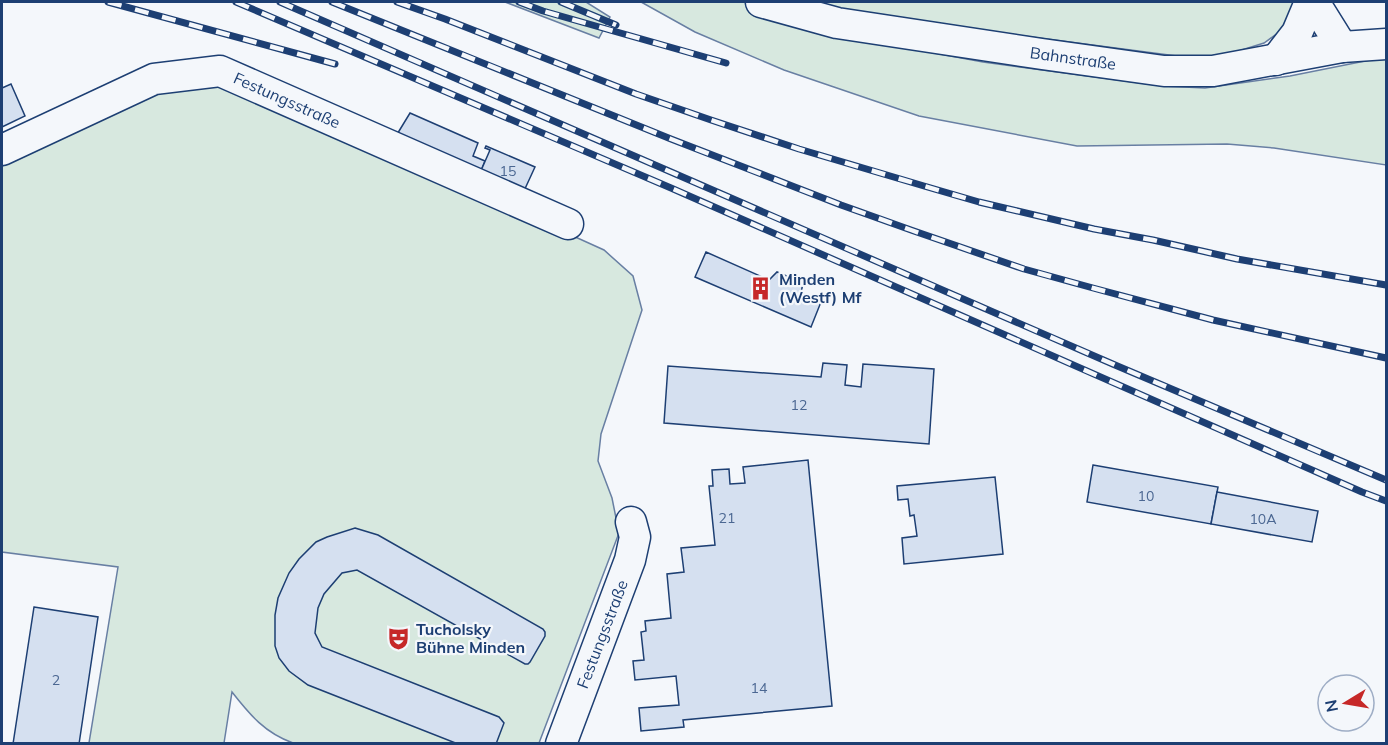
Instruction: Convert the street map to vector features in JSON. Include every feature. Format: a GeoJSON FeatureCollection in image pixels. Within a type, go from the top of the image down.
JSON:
{"type":"FeatureCollection","features":[{"type":"Feature","properties":{"kind":"street","name":"Bahnstraße"},"geometry":{"type":"LineString","coordinates":[[761,2],[837,23],[1164,71],[1213,71],[1342,46],[1386,44]]}},
{"type":"Feature","properties":{"kind":"street"},"geometry":{"type":"LineString","coordinates":[[1276,60],[1297,33],[1312,2],[1342,46]]}},
{"type":"Feature","properties":{"kind":"street","name":"Festungsstraße"},"geometry":{"type":"LineString","coordinates":[[2,150],[154,79],[220,71],[568,224]]}},
{"type":"Feature","properties":{"kind":"street","name":"Festungsstraße"},"geometry":{"type":"LineString","coordinates":[[561,744],[630,560],[635,537],[631,522]]}},
{"type":"Feature","properties":{"kind":"shaded area"},"geometry":{"type":"Polygon","coordinates":[[[505,2],[586,2],[610,17],[599,38],[505,2]]]}},
{"type":"Feature","properties":{"kind":"shaded area"},"geometry":{"type":"Polygon","coordinates":[[[641,2],[782,2],[859,39],[983,62],[1163,86],[1205,88],[1386,59],[1386,165],[1274,148],[1227,144],[1077,146],[919,116],[784,70],[695,32],[641,2]]]}},
{"type":"Feature","properties":{"kind":"shaded area"},"geometry":{"type":"Polygon","coordinates":[[[810,2],[1298,2],[1285,28],[1264,43],[1229,54],[1192,58],[847,13],[810,2]]]}},
{"type":"Feature","properties":{"kind":"shaded area"},"geometry":{"type":"Polygon","coordinates":[[[204,83],[240,85],[604,250],[633,276],[642,310],[601,434],[598,461],[612,498],[619,533],[539,743],[293,743],[266,729],[232,692],[224,743],[89,743],[118,567],[2,552],[2,166],[157,91],[204,83]]]}},
{"type":"Feature","properties":{"kind":"building"},"geometry":{"type":"Polygon","coordinates":[[[11,84],[25,116],[2,127],[2,88],[11,84]]]}},
{"type":"Feature","properties":{"kind":"building"},"geometry":{"type":"Polygon","coordinates":[[[410,113],[478,143],[473,156],[485,161],[480,173],[396,136],[410,113]]]}},
{"type":"Feature","properties":{"kind":"building"},"geometry":{"type":"Polygon","coordinates":[[[486,146],[535,167],[523,193],[480,173],[490,150],[485,148],[486,146]]]}},
{"type":"Feature","properties":{"kind":"building","name":"Minden (Westf) Mf"},"geometry":{"type":"Polygon","coordinates":[[[706,252],[769,280],[777,272],[803,283],[801,293],[821,302],[811,327],[695,277],[706,252]]]}},
{"type":"Feature","properties":{"kind":"building"},"geometry":{"type":"Polygon","coordinates":[[[823,363],[847,365],[845,385],[861,387],[863,364],[934,369],[929,444],[664,423],[668,366],[821,377],[823,363]]]}},
{"type":"Feature","properties":{"kind":"building"},"geometry":{"type":"Polygon","coordinates":[[[808,460],[832,706],[683,720],[684,727],[641,731],[639,708],[679,705],[676,676],[635,680],[633,661],[644,660],[641,632],[646,631],[645,621],[671,618],[667,574],[684,572],[681,548],[715,545],[709,486],[713,486],[712,470],[729,469],[730,484],[745,483],[743,467],[808,460]]]}},
{"type":"Feature","properties":{"kind":"building"},"geometry":{"type":"Polygon","coordinates":[[[1093,465],[1218,487],[1211,524],[1087,502],[1093,465]]]}},
{"type":"Feature","properties":{"kind":"building"},"geometry":{"type":"Polygon","coordinates":[[[995,477],[1003,554],[904,564],[902,538],[917,536],[914,515],[910,516],[908,499],[898,500],[897,486],[995,477]]]}},
{"type":"Feature","properties":{"kind":"building"},"geometry":{"type":"Polygon","coordinates":[[[1217,492],[1318,511],[1312,542],[1211,524],[1217,492]]]}},
{"type":"Feature","properties":{"kind":"building"},"geometry":{"type":"Polygon","coordinates":[[[355,528],[378,535],[545,632],[530,662],[525,664],[357,570],[342,573],[324,594],[318,608],[315,633],[322,647],[499,717],[504,723],[496,744],[458,744],[308,685],[289,671],[279,658],[275,646],[275,615],[278,598],[289,573],[316,542],[355,528]]]}},
{"type":"Feature","properties":{"kind":"building"},"geometry":{"type":"Polygon","coordinates":[[[34,607],[98,617],[79,744],[13,744],[34,607]]]}},
{"type":"Feature","properties":{"kind":"railway"},"geometry":{"type":"LineString","coordinates":[[108,2],[335,64]]}},
{"type":"Feature","properties":{"kind":"railway"},"geometry":{"type":"LineString","coordinates":[[236,2],[671,188],[1386,501]]}},
{"type":"Feature","properties":{"kind":"railway"},"geometry":{"type":"LineString","coordinates":[[280,2],[1115,365],[1386,480]]}},
{"type":"Feature","properties":{"kind":"railway"},"geometry":{"type":"LineString","coordinates":[[332,2],[841,205],[1024,269],[1213,320],[1386,358]]}},
{"type":"Feature","properties":{"kind":"railway"},"geometry":{"type":"LineString","coordinates":[[397,2],[636,94],[711,120],[799,149],[979,202],[1237,259],[1386,285]]}},
{"type":"Feature","properties":{"kind":"railway"},"geometry":{"type":"LineString","coordinates":[[519,2],[543,11],[726,63]]}},
{"type":"Feature","properties":{"kind":"railway"},"geometry":{"type":"LineString","coordinates":[[561,2],[616,25]]}},
{"type":"Feature","properties":{"kind":"place","name":"Minden (Westf) Mf"},"geometry":{"type":"Point","coordinates":[761,288]}},
{"type":"Feature","properties":{"kind":"place","name":"Tucholsky Bühne Minden"},"geometry":{"type":"Point","coordinates":[398,638]}}]}
